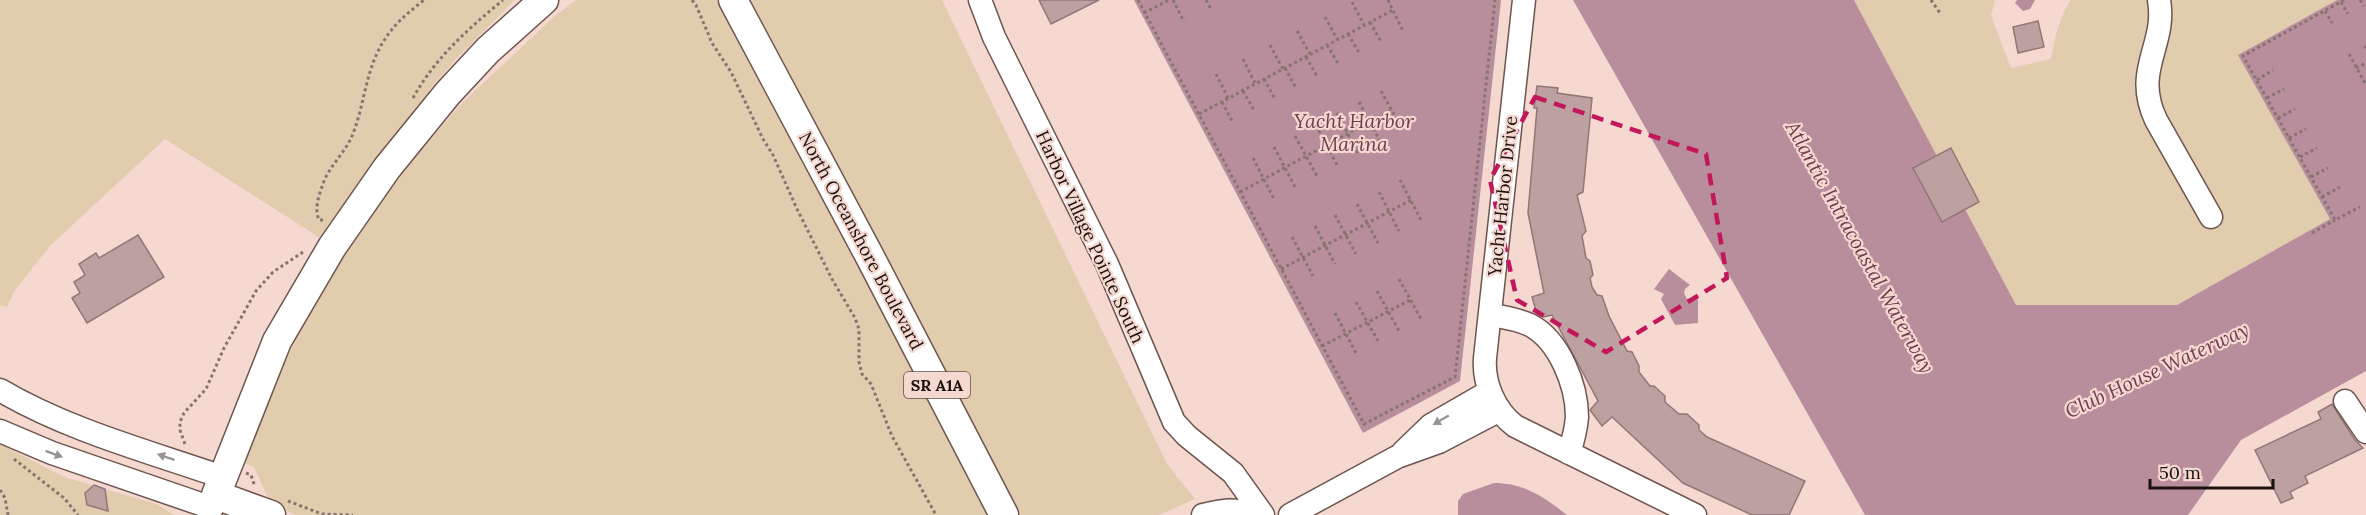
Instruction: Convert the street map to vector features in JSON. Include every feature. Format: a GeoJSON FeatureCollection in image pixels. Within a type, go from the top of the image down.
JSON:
{"type":"FeatureCollection","features":[{"type":"Feature","properties":{"kind":"main road"},"geometry":{"type":"LineString","coordinates":[[271,503],[220,493],[277,341],[332,247],[387,168],[448,93],[488,50],[544,0]]}},
{"type":"Feature","properties":{"kind":"main road","name":"North Oceanshore Boulevard"},"geometry":{"type":"LineString","coordinates":[[733,0],[1004,515]]}},
{"type":"Feature","properties":{"kind":"street","name":"Harbor Village Pointe South"},"geometry":{"type":"LineString","coordinates":[[980,0],[994,37],[1107,264],[1174,422],[1187,436],[1233,473],[1263,515]]}},
{"type":"Feature","properties":{"kind":"street","name":"Yacht Harbor Drive"},"geometry":{"type":"LineString","coordinates":[[1495,401],[1485,376],[1484,364],[1524,0]]}},
{"type":"Feature","properties":{"kind":"street"},"geometry":{"type":"LineString","coordinates":[[2158,0],[2159,27],[2146,82],[2149,103],[2156,120],[2211,217]]}},
{"type":"Feature","properties":{"kind":"street"},"geometry":{"type":"LineString","coordinates":[[1490,315],[1530,325],[1546,337],[1560,360],[1571,384],[1576,406],[1576,426],[1569,453]]}},
{"type":"Feature","properties":{"kind":"street"},"geometry":{"type":"LineString","coordinates":[[0,390],[35,409],[220,493]]}},
{"type":"Feature","properties":{"kind":"street"},"geometry":{"type":"LineString","coordinates":[[1290,515],[1397,457],[1431,425],[1495,401],[1515,426],[1695,515]]}},
{"type":"Feature","properties":{"kind":"street"},"geometry":{"type":"LineString","coordinates":[[2345,401],[2366,432]]}},
{"type":"Feature","properties":{"kind":"street"},"geometry":{"type":"LineString","coordinates":[[0,432],[52,453],[220,493]]}},
{"type":"Feature","properties":{"kind":"street"},"geometry":{"type":"LineString","coordinates":[[1203,515],[1241,510],[1250,515]]}},
{"type":"Feature","properties":{"kind":"path"},"geometry":{"type":"LineString","coordinates":[[324,225],[325,219],[319,219],[316,212],[324,180],[352,137],[374,60],[384,40],[401,18],[424,0]]}},
{"type":"Feature","properties":{"kind":"path"},"geometry":{"type":"LineString","coordinates":[[692,0],[712,43],[731,72],[763,140],[773,155],[832,279],[855,318],[859,329],[859,362],[862,374],[871,384],[892,436],[936,515]]}},
{"type":"Feature","properties":{"kind":"path"},"geometry":{"type":"LineString","coordinates":[[1138,0],[1364,424],[1455,377],[1495,0]]}},
{"type":"Feature","properties":{"kind":"path"},"geometry":{"type":"LineString","coordinates":[[1144,13],[1171,0],[1184,22]]}},
{"type":"Feature","properties":{"kind":"path"},"geometry":{"type":"LineString","coordinates":[[1206,0],[1211,9]]}},
{"type":"Feature","properties":{"kind":"path"},"geometry":{"type":"LineString","coordinates":[[1388,0],[1403,31]]}},
{"type":"Feature","properties":{"kind":"path"},"geometry":{"type":"LineString","coordinates":[[1931,0],[1940,14]]}},
{"type":"Feature","properties":{"kind":"path"},"geometry":{"type":"LineString","coordinates":[[2360,0],[2364,6]]}},
{"type":"Feature","properties":{"kind":"path"},"geometry":{"type":"LineString","coordinates":[[2335,220],[2243,56],[2343,1],[2348,14]]}},
{"type":"Feature","properties":{"kind":"path"},"geometry":{"type":"LineString","coordinates":[[1352,2],[1365,25]]}},
{"type":"Feature","properties":{"kind":"path"},"geometry":{"type":"LineString","coordinates":[[1198,114],[1393,10]]}},
{"type":"Feature","properties":{"kind":"path"},"geometry":{"type":"LineString","coordinates":[[2325,11],[2332,23]]}},
{"type":"Feature","properties":{"kind":"path"},"geometry":{"type":"LineString","coordinates":[[1325,17],[1338,40]]}},
{"type":"Feature","properties":{"kind":"path"},"geometry":{"type":"LineString","coordinates":[[1370,22],[1381,42]]}},
{"type":"Feature","properties":{"kind":"path"},"geometry":{"type":"LineString","coordinates":[[1297,32],[1317,76]]}},
{"type":"Feature","properties":{"kind":"path"},"geometry":{"type":"LineString","coordinates":[[1348,34],[1360,54]]}},
{"type":"Feature","properties":{"kind":"path"},"geometry":{"type":"LineString","coordinates":[[1270,45],[1296,88]]}},
{"type":"Feature","properties":{"kind":"path"},"geometry":{"type":"LineString","coordinates":[[1327,45],[1339,65]]}},
{"type":"Feature","properties":{"kind":"path"},"geometry":{"type":"LineString","coordinates":[[2349,54],[2366,85]]}},
{"type":"Feature","properties":{"kind":"path"},"geometry":{"type":"LineString","coordinates":[[1243,59],[1256,83]]}},
{"type":"Feature","properties":{"kind":"path"},"geometry":{"type":"LineString","coordinates":[[2356,68],[2366,63]]}},
{"type":"Feature","properties":{"kind":"path"},"geometry":{"type":"LineString","coordinates":[[2256,80],[2273,70]]}},
{"type":"Feature","properties":{"kind":"path"},"geometry":{"type":"LineString","coordinates":[[1216,74],[1228,98]]}},
{"type":"Feature","properties":{"kind":"path"},"geometry":{"type":"LineString","coordinates":[[1264,79],[1275,99]]}},
{"type":"Feature","properties":{"kind":"path"},"geometry":{"type":"LineString","coordinates":[[2267,98],[2284,89]]}},
{"type":"Feature","properties":{"kind":"path"},"geometry":{"type":"LineString","coordinates":[[1243,90],[1254,110]]}},
{"type":"Feature","properties":{"kind":"path"},"geometry":{"type":"LineString","coordinates":[[1381,91],[1402,129]]}},
{"type":"Feature","properties":{"kind":"path"},"geometry":{"type":"LineString","coordinates":[[1221,102],[1232,121]]}},
{"type":"Feature","properties":{"kind":"path"},"geometry":{"type":"LineString","coordinates":[[1359,102],[1380,141]]}},
{"type":"Feature","properties":{"kind":"path"},"geometry":{"type":"LineString","coordinates":[[2278,118],[2295,109]]}},
{"type":"Feature","properties":{"kind":"path"},"geometry":{"type":"LineString","coordinates":[[1239,192],[1391,110]]}},
{"type":"Feature","properties":{"kind":"path"},"geometry":{"type":"LineString","coordinates":[[1337,113],[1358,153]]}},
{"type":"Feature","properties":{"kind":"path"},"geometry":{"type":"LineString","coordinates":[[1316,125],[1337,165]]}},
{"type":"Feature","properties":{"kind":"path"},"geometry":{"type":"LineString","coordinates":[[2289,138],[2306,129]]}},
{"type":"Feature","properties":{"kind":"path"},"geometry":{"type":"LineString","coordinates":[[1295,136],[1317,176]]}},
{"type":"Feature","properties":{"kind":"path"},"geometry":{"type":"LineString","coordinates":[[1274,147],[1295,187]]}},
{"type":"Feature","properties":{"kind":"path"},"geometry":{"type":"LineString","coordinates":[[2300,157],[2317,147]]}},
{"type":"Feature","properties":{"kind":"path"},"geometry":{"type":"LineString","coordinates":[[1253,158],[1274,199]]}},
{"type":"Feature","properties":{"kind":"path"},"geometry":{"type":"LineString","coordinates":[[2311,177],[2328,168]]}},
{"type":"Feature","properties":{"kind":"path"},"geometry":{"type":"LineString","coordinates":[[1400,180],[1421,220]]}},
{"type":"Feature","properties":{"kind":"path"},"geometry":{"type":"LineString","coordinates":[[2322,197],[2340,187]]}},
{"type":"Feature","properties":{"kind":"path"},"geometry":{"type":"LineString","coordinates":[[1378,192],[1399,231]]}},
{"type":"Feature","properties":{"kind":"path"},"geometry":{"type":"LineString","coordinates":[[1281,269],[1411,200]]}},
{"type":"Feature","properties":{"kind":"path"},"geometry":{"type":"LineString","coordinates":[[1357,204],[1378,243]]}},
{"type":"Feature","properties":{"kind":"path"},"geometry":{"type":"LineString","coordinates":[[2312,233],[2360,207]]}},
{"type":"Feature","properties":{"kind":"path"},"geometry":{"type":"LineString","coordinates":[[1335,215],[1356,254]]}},
{"type":"Feature","properties":{"kind":"path"},"geometry":{"type":"LineString","coordinates":[[1315,226],[1335,264]]}},
{"type":"Feature","properties":{"kind":"path"},"geometry":{"type":"LineString","coordinates":[[1293,237],[1313,276]]}},
{"type":"Feature","properties":{"kind":"path"},"geometry":{"type":"LineString","coordinates":[[185,444],[180,430],[180,422],[184,413],[206,389],[224,348],[256,291],[273,272],[309,247]]}},
{"type":"Feature","properties":{"kind":"path"},"geometry":{"type":"LineString","coordinates":[[1400,279],[1421,319]]}},
{"type":"Feature","properties":{"kind":"path"},"geometry":{"type":"LineString","coordinates":[[1377,291],[1399,331]]}},
{"type":"Feature","properties":{"kind":"path"},"geometry":{"type":"LineString","coordinates":[[1322,346],[1410,300]]}},
{"type":"Feature","properties":{"kind":"path"},"geometry":{"type":"LineString","coordinates":[[1356,302],[1378,341]]}},
{"type":"Feature","properties":{"kind":"path"},"geometry":{"type":"LineString","coordinates":[[1335,313],[1356,353]]}},
{"type":"Feature","properties":{"kind":"path"},"geometry":{"type":"LineString","coordinates":[[6,455],[64,498],[78,515]]}},
{"type":"Feature","properties":{"kind":"path"},"geometry":{"type":"LineString","coordinates":[[220,493],[251,475],[271,503],[322,514],[353,515]]}},
{"type":"Feature","properties":{"kind":"path"},"geometry":{"type":"LineString","coordinates":[[0,490],[5,498],[8,515]]}},
{"type":"Feature","properties":{"kind":"highlighted area"},"geometry":{"type":"Polygon","coordinates":[[[1535,97],[1706,154],[1727,278],[1606,352],[1517,300],[1490,180],[1535,97]]]}},
{"type":"Feature","properties":{"kind":"shaded area"},"geometry":{"type":"Polygon","coordinates":[[[0,0],[515,0],[434,84],[325,241],[165,139],[50,246],[15,290],[7,307],[0,305],[0,0]]]}},
{"type":"Feature","properties":{"kind":"shaded area"},"geometry":{"type":"Polygon","coordinates":[[[576,0],[716,0],[862,260],[994,515],[296,515],[271,504],[254,467],[241,462],[274,384],[318,294],[379,198],[463,102],[555,16],[576,0]]]}},
{"type":"Feature","properties":{"kind":"shaded area"},"geometry":{"type":"Polygon","coordinates":[[[751,0],[942,0],[1167,464],[1195,499],[1159,515],[1013,515],[876,250],[751,0]]]}},
{"type":"Feature","properties":{"kind":"shaded area"},"geometry":{"type":"Polygon","coordinates":[[[1854,0],[1995,0],[1991,16],[2011,68],[2051,59],[2060,21],[2071,0],[2337,0],[2238,55],[2330,219],[2177,305],[2016,305],[1965,209],[1979,201],[1951,148],[1937,156],[1854,0]]]}},
{"type":"Feature","properties":{"kind":"shaded area"},"geometry":{"type":"Polygon","coordinates":[[[0,444],[64,477],[156,504],[174,515],[0,515],[0,444]]]}},
{"type":"Feature","properties":{"kind":"water","name":"Yacht Harbor Marina"},"geometry":{"type":"Polygon","coordinates":[[[1134,0],[1501,0],[1460,381],[1363,433],[1134,0]]]}},
{"type":"Feature","properties":{"kind":"water"},"geometry":{"type":"Polygon","coordinates":[[[1573,0],[1854,0],[1937,156],[1913,168],[1942,221],[1965,209],[2016,305],[2177,305],[2330,219],[2238,55],[2337,0],[2366,0],[2366,371],[2241,440],[2188,515],[1865,515],[1573,0]]]}},
{"type":"Feature","properties":{"kind":"water"},"geometry":{"type":"Polygon","coordinates":[[[2017,0],[2035,0],[2030,9],[2023,11],[2015,3],[2017,0]]]}},
{"type":"Feature","properties":{"kind":"water"},"geometry":{"type":"Polygon","coordinates":[[[1669,269],[1690,285],[1684,293],[1687,299],[1697,297],[1698,323],[1675,325],[1661,299],[1664,294],[1654,289],[1669,269]]]}},
{"type":"Feature","properties":{"kind":"water"},"geometry":{"type":"Polygon","coordinates":[[[1494,483],[1524,488],[1550,502],[1567,515],[1458,515],[1458,501],[1463,494],[1494,483]]]}},
{"type":"Feature","properties":{"kind":"building"},"geometry":{"type":"Polygon","coordinates":[[[1039,0],[1099,0],[1051,24],[1039,0]]]}},
{"type":"Feature","properties":{"kind":"building"},"geometry":{"type":"Polygon","coordinates":[[[2038,21],[2044,47],[2018,53],[2013,27],[2038,21]]]}},
{"type":"Feature","properties":{"kind":"building"},"geometry":{"type":"Polygon","coordinates":[[[1537,86],[1558,88],[1557,93],[1592,98],[1583,192],[1577,195],[1586,231],[1582,236],[1586,258],[1590,261],[1593,275],[1590,278],[1592,287],[1597,295],[1602,296],[1609,316],[1627,351],[1632,352],[1639,366],[1639,372],[1650,386],[1654,386],[1665,396],[1665,402],[1679,414],[1687,414],[1699,425],[1699,430],[1707,437],[1805,481],[1789,515],[1752,515],[1683,483],[1612,417],[1602,426],[1590,410],[1598,401],[1552,315],[1543,317],[1537,314],[1532,297],[1544,293],[1528,213],[1537,86]]]}},
{"type":"Feature","properties":{"kind":"building"},"geometry":{"type":"Polygon","coordinates":[[[1951,148],[1979,202],[1942,222],[1913,168],[1951,148]]]}},
{"type":"Feature","properties":{"kind":"building"},"geometry":{"type":"Polygon","coordinates":[[[138,235],[164,277],[87,323],[72,298],[80,293],[74,282],[85,275],[79,264],[96,253],[99,258],[138,235]]]}},
{"type":"Feature","properties":{"kind":"building"},"geometry":{"type":"Polygon","coordinates":[[[2332,404],[2355,440],[2363,448],[2305,476],[2308,483],[2290,492],[2293,498],[2281,503],[2255,450],[2321,419],[2318,412],[2332,404]]]}},
{"type":"Feature","properties":{"kind":"building"},"geometry":{"type":"Polygon","coordinates":[[[94,485],[105,489],[108,511],[87,505],[85,493],[94,485]]]}},
{"type":"Feature","properties":{"kind":"water label","name":"Atlantic Intracoastal Waterway"},"geometry":{"type":"Point","coordinates":[1860,247]}},
{"type":"Feature","properties":{"kind":"water label","name":"Club House Waterway"},"geometry":{"type":"Point","coordinates":[2157,370]}}]}
